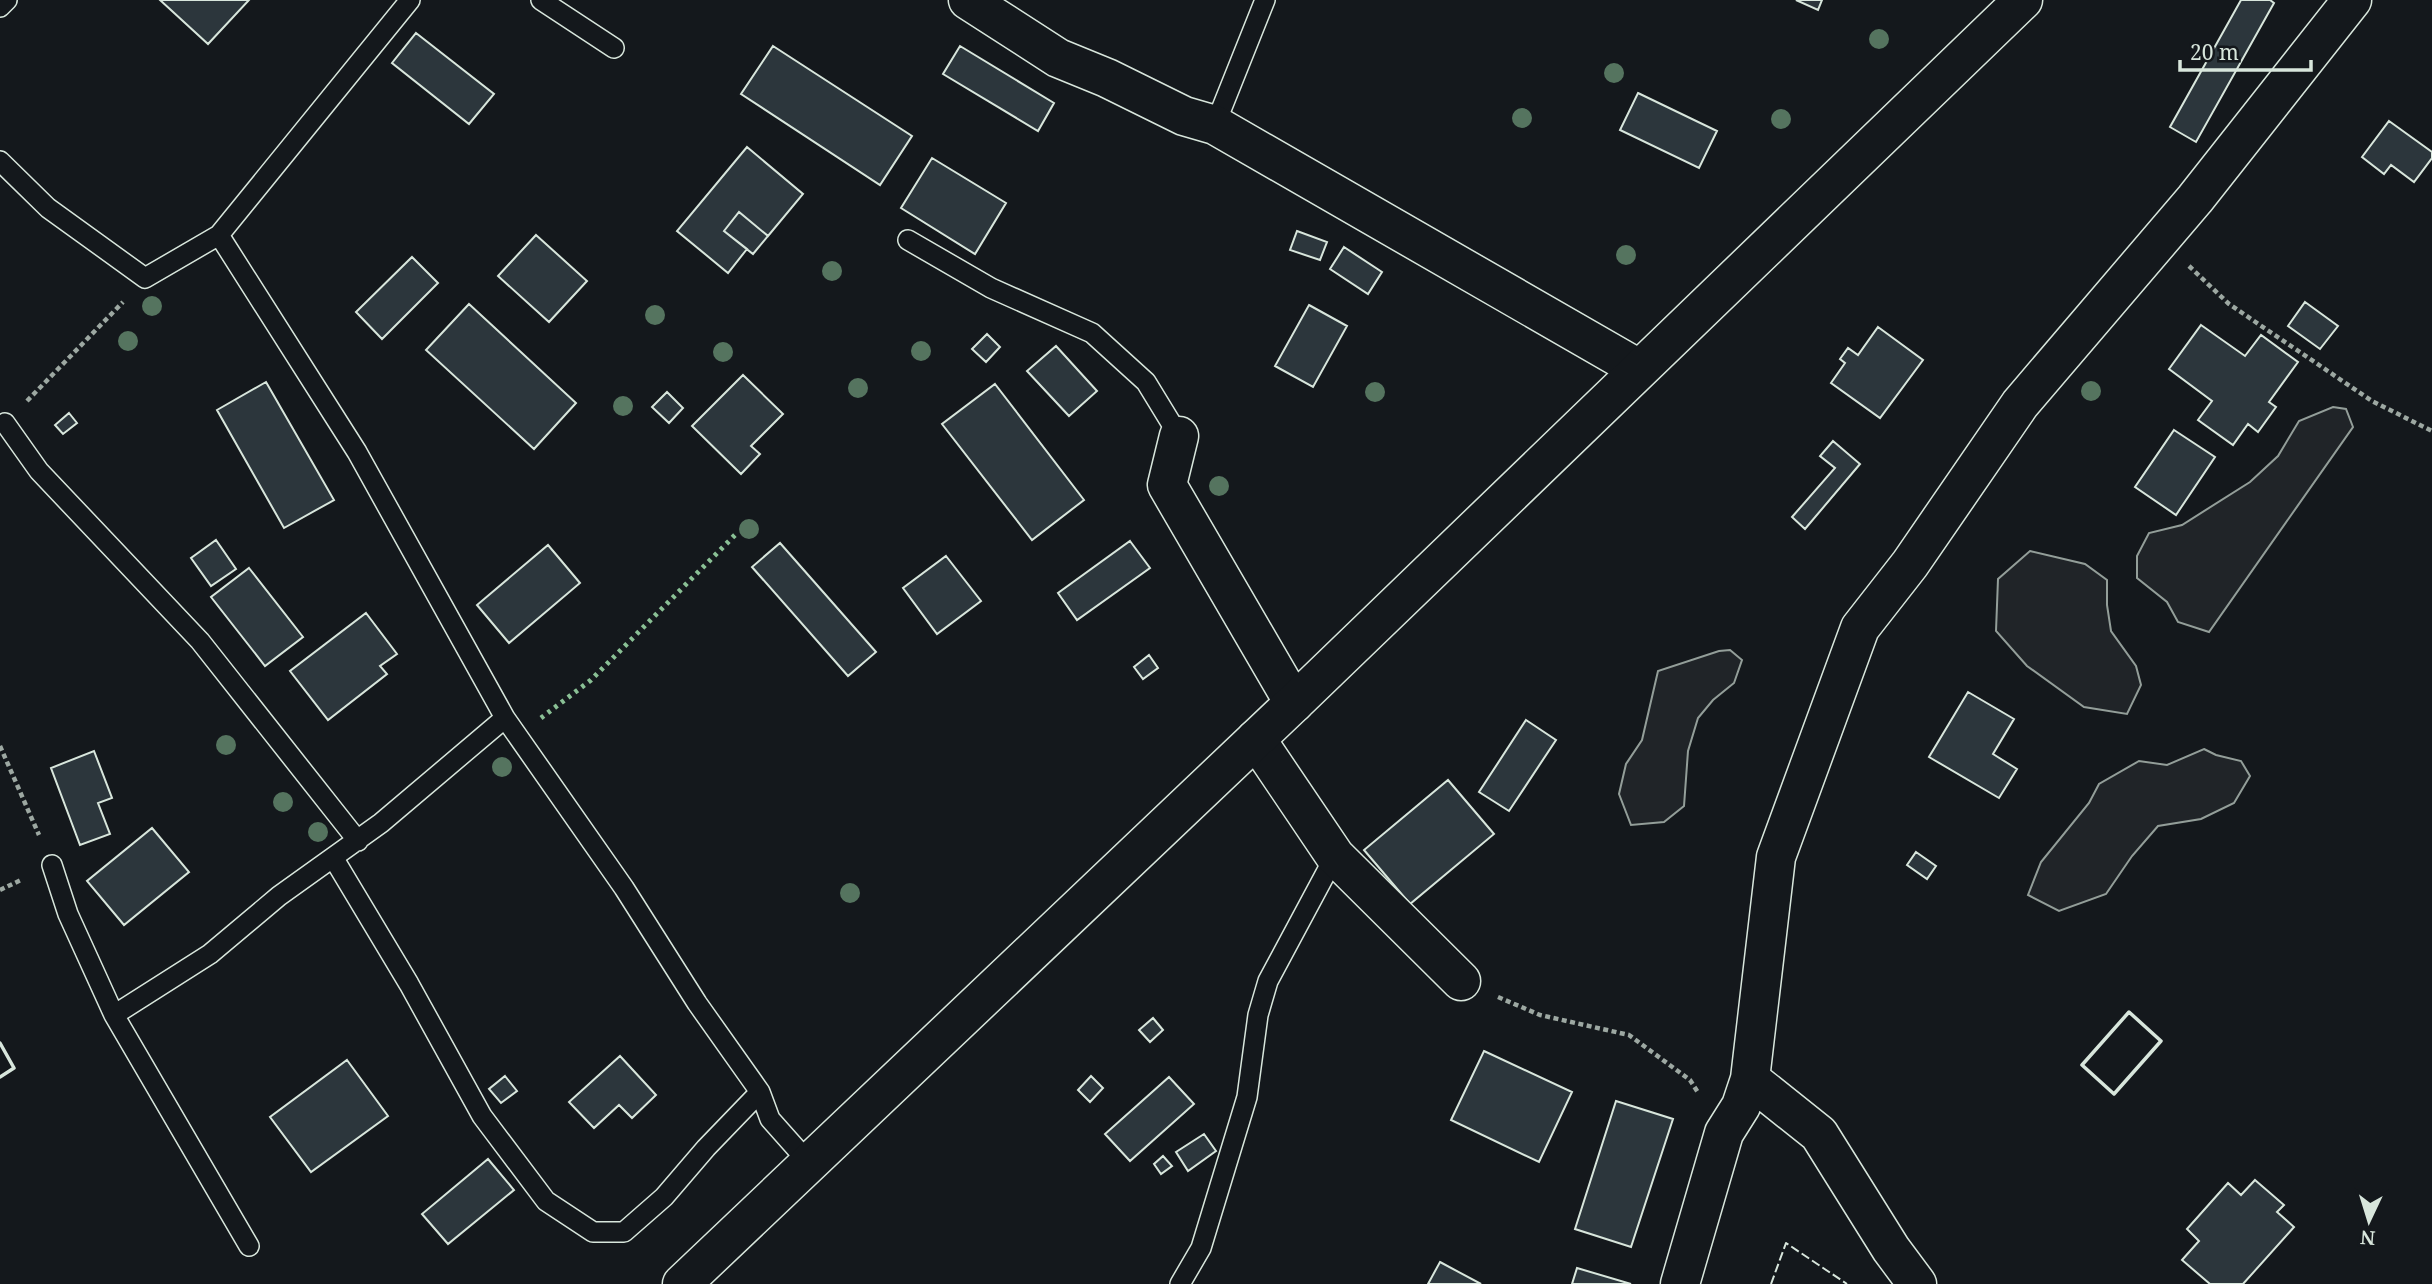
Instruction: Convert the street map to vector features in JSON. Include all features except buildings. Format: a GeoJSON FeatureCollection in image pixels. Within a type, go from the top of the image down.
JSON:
{"type":"FeatureCollection","features":[{"type":"Feature","properties":{"kind":"street"},"geometry":{"type":"LineString","coordinates":[[968,0],[1058,58],[1107,78],[1184,116],[1215,125],[1639,369]]}},
{"type":"Feature","properties":{"kind":"street"},"geometry":{"type":"LineString","coordinates":[[682,1284],[1294,703],[2023,0]]}},
{"type":"Feature","properties":{"kind":"street"},"geometry":{"type":"LineString","coordinates":[[1680,1284],[1724,1133],[1741,1106],[1750,1079],[1776,857],[1860,628],[1910,564],[2020,404],[2161,239],[2352,0]]}},
{"type":"Feature","properties":{"kind":"street"},"geometry":{"type":"LineString","coordinates":[[1179,436],[1167,485],[1294,703]]}},
{"type":"Feature","properties":{"kind":"street"},"geometry":{"type":"LineString","coordinates":[[1256,739],[1335,856],[1461,981]]}},
{"type":"Feature","properties":{"kind":"street"},"geometry":{"type":"LineString","coordinates":[[1750,1079],[1819,1135],[1891,1249],[1917,1284]]}},
{"type":"Feature","properties":{"kind":"lane"},"geometry":{"type":"LineString","coordinates":[[0,7],[7,0]]}},
{"type":"Feature","properties":{"kind":"lane"},"geometry":{"type":"LineString","coordinates":[[0,161],[48,208],[145,278],[219,235],[410,0]]}},
{"type":"Feature","properties":{"kind":"lane"},"geometry":{"type":"LineString","coordinates":[[541,0],[614,48]]}},
{"type":"Feature","properties":{"kind":"lane"},"geometry":{"type":"LineString","coordinates":[[1215,125],[1265,0]]}},
{"type":"Feature","properties":{"kind":"lane"},"geometry":{"type":"LineString","coordinates":[[219,235],[357,452],[505,718],[624,888],[697,1003],[760,1093],[770,1119],[810,1164]]}},
{"type":"Feature","properties":{"kind":"lane"},"geometry":{"type":"LineString","coordinates":[[908,240],[991,288],[1092,333],[1146,382],[1179,436]]}},
{"type":"Feature","properties":{"kind":"lane"},"geometry":{"type":"LineString","coordinates":[[5,423],[39,471],[200,641],[358,841]]}},
{"type":"Feature","properties":{"kind":"lane"},"geometry":{"type":"LineString","coordinates":[[114,1014],[210,954],[279,896],[382,823],[505,718]]}},
{"type":"Feature","properties":{"kind":"lane"},"geometry":{"type":"LineString","coordinates":[[1180,1284],[1201,1248],[1247,1097],[1258,1015],[1268,981],[1335,856]]}},
{"type":"Feature","properties":{"kind":"lane"},"geometry":{"type":"LineString","coordinates":[[334,859],[409,984],[482,1116],[546,1201],[593,1232],[624,1232],[664,1197],[706,1148],[760,1093]]}},
{"type":"Feature","properties":{"kind":"lane"},"geometry":{"type":"LineString","coordinates":[[52,865],[68,914],[114,1014],[249,1246]]}},
{"type":"Feature","properties":{"kind":"path"},"geometry":{"type":"LineString","coordinates":[[2161,239],[2229,304],[2372,401],[2432,431]]}},
{"type":"Feature","properties":{"kind":"path"},"geometry":{"type":"LineString","coordinates":[[5,423],[145,278]]}},
{"type":"Feature","properties":{"kind":"path"},"geometry":{"type":"LineString","coordinates":[[0,746],[52,865]]}},
{"type":"Feature","properties":{"kind":"path"},"geometry":{"type":"LineString","coordinates":[[1461,981],[1540,1015],[1629,1035],[1689,1080],[1724,1133]]}},
{"type":"Feature","properties":{"kind":"shaded area"},"geometry":{"type":"Polygon","coordinates":[[[2333,407],[2346,409],[2353,427],[2209,632],[2178,622],[2167,602],[2137,578],[2137,556],[2149,533],[2182,525],[2250,482],[2278,456],[2299,421],[2333,407]]]}},
{"type":"Feature","properties":{"kind":"shaded area"},"geometry":{"type":"Polygon","coordinates":[[[2030,551],[2085,564],[2107,580],[2111,631],[2136,666],[2141,685],[2127,714],[2084,707],[2027,666],[1996,631],[1998,579],[2030,551]]]}},
{"type":"Feature","properties":{"kind":"shaded area"},"geometry":{"type":"Polygon","coordinates":[[[1730,650],[1742,660],[1734,683],[1713,700],[1698,718],[1688,751],[1684,806],[1664,822],[1631,825],[1619,794],[1626,764],[1642,740],[1658,671],[1719,651],[1730,650]]]}},
{"type":"Feature","properties":{"kind":"shaded area"},"geometry":{"type":"Polygon","coordinates":[[[2204,749],[2241,761],[2250,776],[2234,803],[2201,819],[2158,826],[2132,856],[2106,894],[2059,911],[2028,895],[2041,862],[2089,803],[2099,784],[2139,761],[2167,765],[2204,749]]]}},
{"type":"Feature","properties":{"kind":"hedge"},"geometry":{"type":"LineString","coordinates":[[541,718],[591,680],[736,534]]}},
{"type":"Feature","properties":{"kind":"fence"},"geometry":{"type":"LineString","coordinates":[[1771,1284],[1786,1243],[1847,1284]]}},
{"type":"Feature","properties":{"kind":"wall"},"geometry":{"type":"LineString","coordinates":[[2129,1012],[2161,1041],[2114,1094],[2082,1065],[2129,1012]]}},
{"type":"Feature","properties":{"kind":"wall"},"geometry":{"type":"LineString","coordinates":[[0,1043],[14,1068],[0,1077]]}}]}
